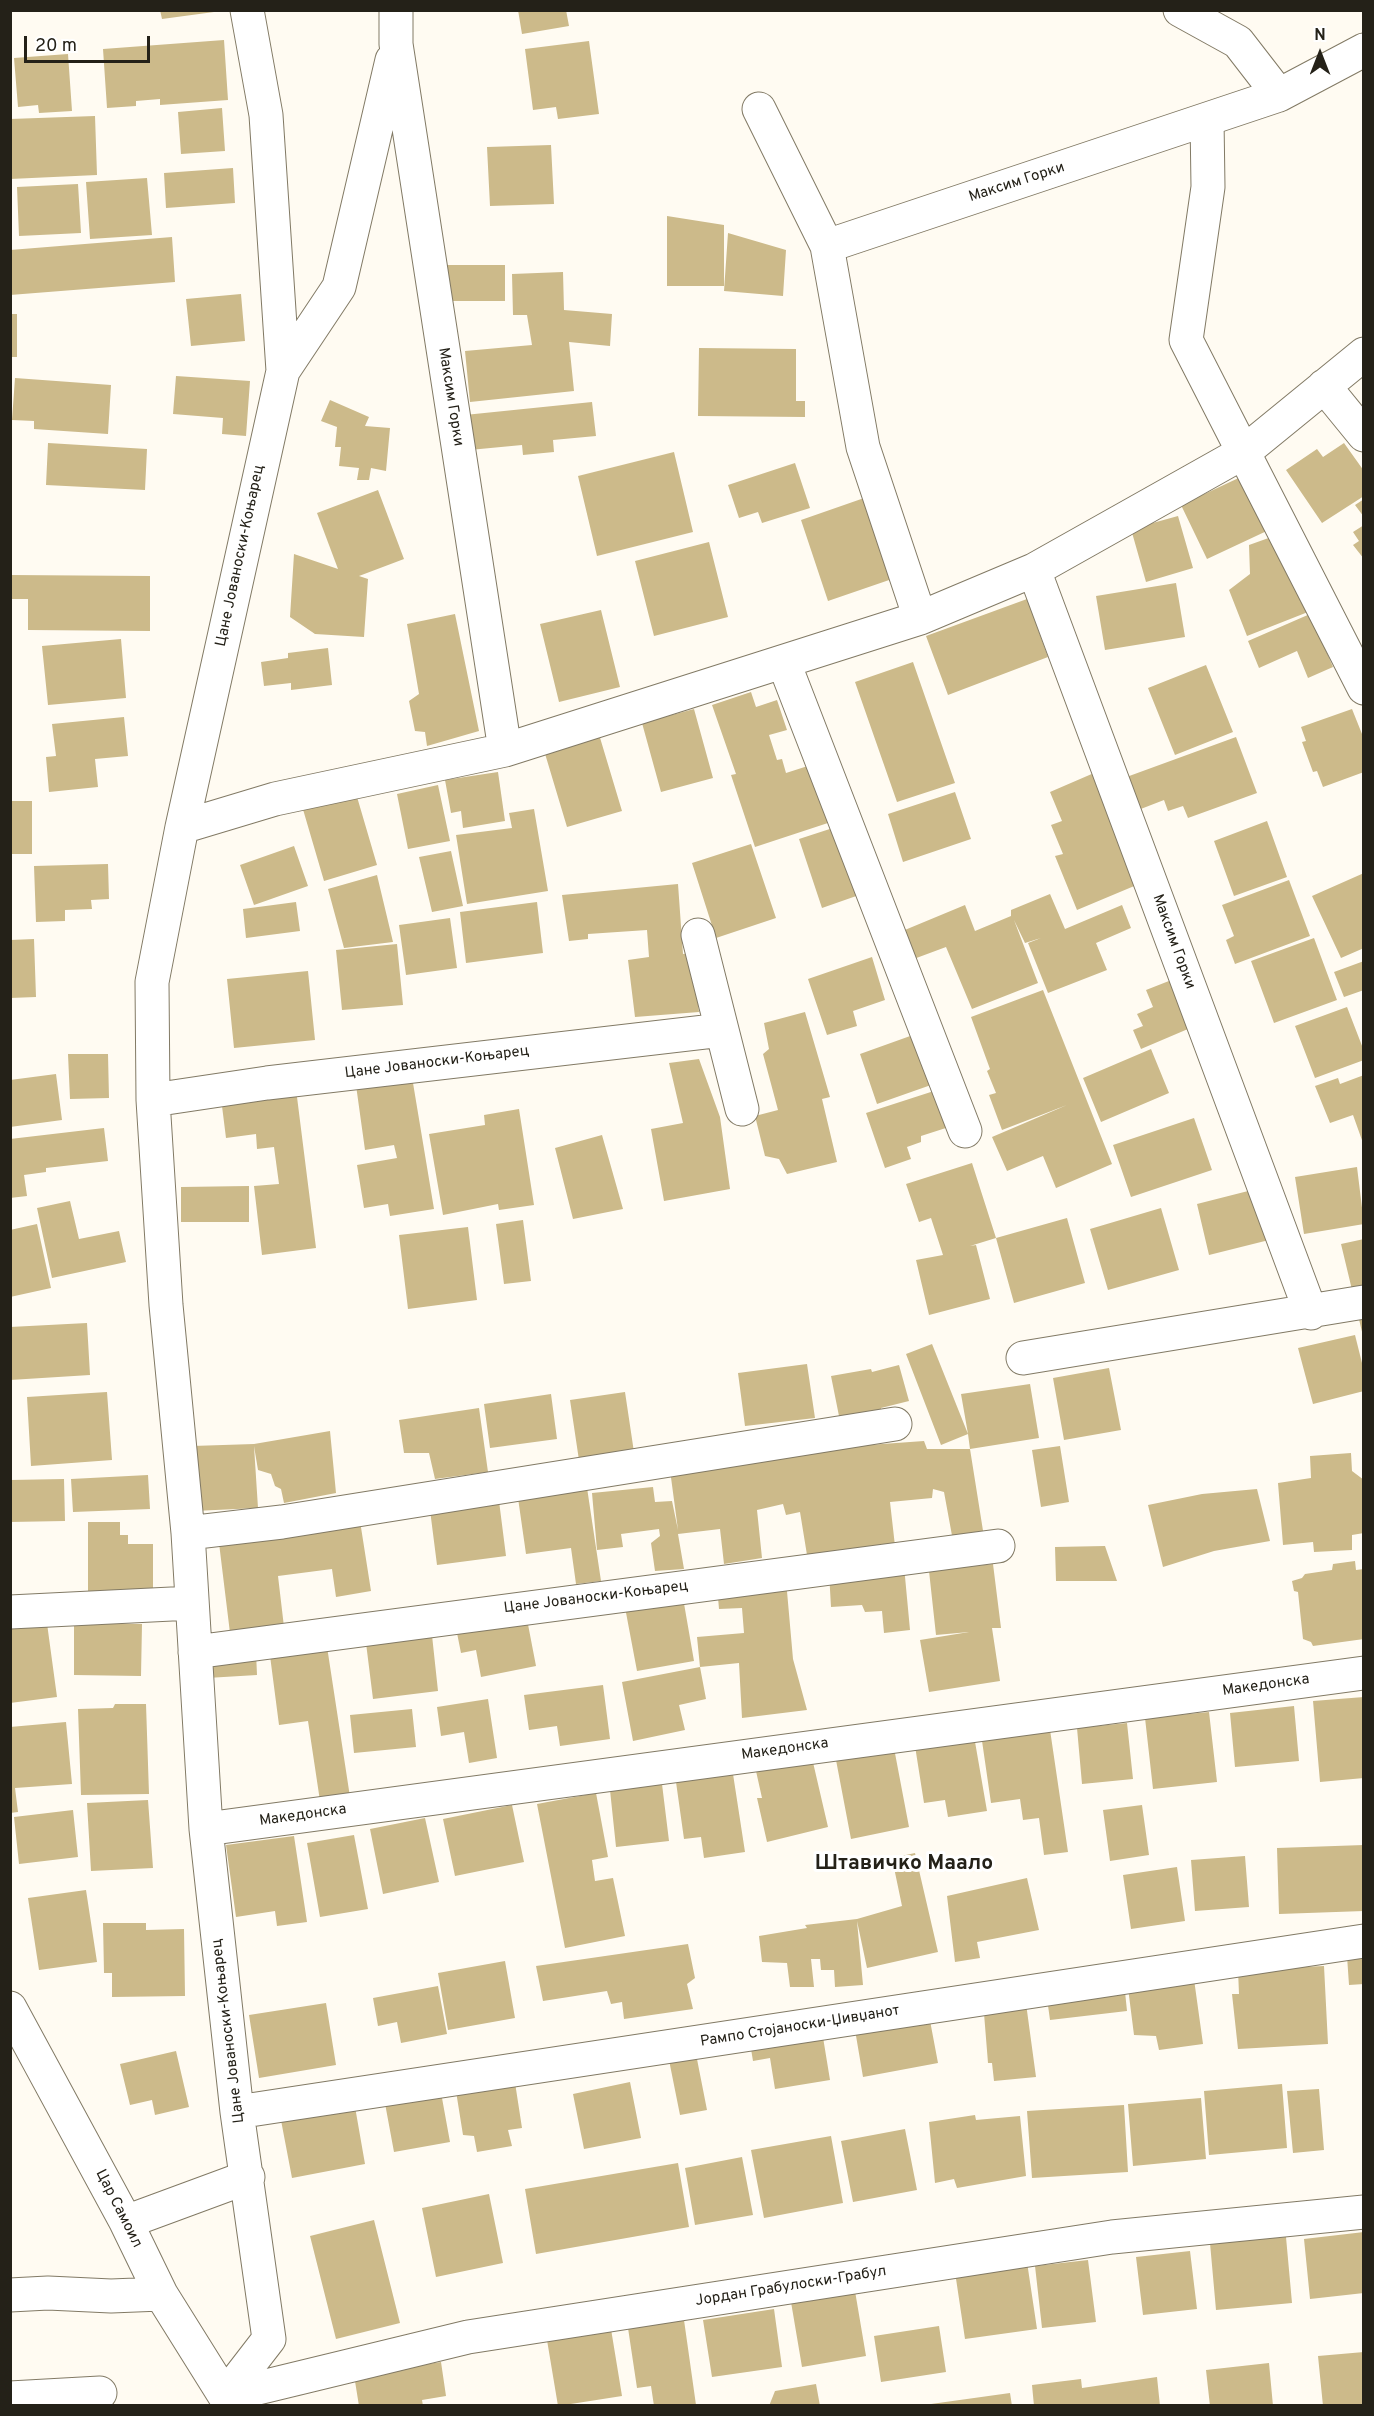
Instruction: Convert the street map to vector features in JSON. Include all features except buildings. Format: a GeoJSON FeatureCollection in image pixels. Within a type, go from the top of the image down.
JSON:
{"type":"FeatureCollection","features":[{"type":"Feature","properties":{"kind":"street","name":"Цане Јованоски-Коњарец"},"geometry":{"type":"LineString","coordinates":[[228,2401],[268,2339],[248,2177],[237,2112],[206,1829],[188,1533],[166,1305],[153,1100],[152,982],[182,827],[283,371],[266,115],[247,10]]}},
{"type":"Feature","properties":{"kind":"street","name":"Максим Горки"},"geometry":{"type":"LineString","coordinates":[[396,10],[396,44],[505,750]]}},
{"type":"Feature","properties":{"kind":"street"},"geometry":{"type":"LineString","coordinates":[[1180,10],[1238,42],[1279,95]]}},
{"type":"Feature","properties":{"kind":"street","name":"Максим Горки"},"geometry":{"type":"LineString","coordinates":[[283,371],[339,287],[396,44]]}},
{"type":"Feature","properties":{"kind":"street","name":"Максим Горки"},"geometry":{"type":"LineString","coordinates":[[827,246],[1279,95],[1364,50]]}},
{"type":"Feature","properties":{"kind":"street"},"geometry":{"type":"LineString","coordinates":[[759,109],[827,246],[863,447],[920,618]]}},
{"type":"Feature","properties":{"kind":"street"},"geometry":{"type":"LineString","coordinates":[[1207,119],[1208,187],[1186,340],[1364,688]]}},
{"type":"Feature","properties":{"kind":"street"},"geometry":{"type":"LineString","coordinates":[[182,827],[275,799],[505,750],[920,618],[1034,570],[1244,452],[1364,354]]}},
{"type":"Feature","properties":{"kind":"street"},"geometry":{"type":"LineString","coordinates":[[1324,386],[1364,435]]}},
{"type":"Feature","properties":{"kind":"street","name":"Максим Горки"},"geometry":{"type":"LineString","coordinates":[[1034,570],[1311,1313]]}},
{"type":"Feature","properties":{"kind":"street"},"geometry":{"type":"LineString","coordinates":[[784,663],[965,1131]]}},
{"type":"Feature","properties":{"kind":"street"},"geometry":{"type":"LineString","coordinates":[[698,935],[742,1109]]}},
{"type":"Feature","properties":{"kind":"street","name":"Цане Јованоски-Коњарец"},"geometry":{"type":"LineString","coordinates":[[153,1100],[267,1083],[722,1030]]}},
{"type":"Feature","properties":{"kind":"street"},"geometry":{"type":"LineString","coordinates":[[1023,1358],[1311,1313],[1364,1302]]}},
{"type":"Feature","properties":{"kind":"street"},"geometry":{"type":"LineString","coordinates":[[188,1533],[282,1522],[896,1424]]}},
{"type":"Feature","properties":{"kind":"street","name":"Цане Јованоски-Коњарец"},"geometry":{"type":"LineString","coordinates":[[195,1652],[998,1546]]}},
{"type":"Feature","properties":{"kind":"street"},"geometry":{"type":"LineString","coordinates":[[10,1612],[192,1603]]}},
{"type":"Feature","properties":{"kind":"street","name":"Македонска"},"geometry":{"type":"LineString","coordinates":[[206,1829],[1364,1673]]}},
{"type":"Feature","properties":{"kind":"street","name":"Рампо Стојаноски-Џивџанот"},"geometry":{"type":"LineString","coordinates":[[237,2112],[1364,1941]]}},
{"type":"Feature","properties":{"kind":"street","name":"Цар Самоил"},"geometry":{"type":"LineString","coordinates":[[10,2008],[126,2222],[160,2294],[228,2401]]}},
{"type":"Feature","properties":{"kind":"street"},"geometry":{"type":"LineString","coordinates":[[126,2222],[248,2177]]}},
{"type":"Feature","properties":{"kind":"street","name":"Јордан Грабулоски-Грабул"},"geometry":{"type":"LineString","coordinates":[[228,2401],[468,2337],[1112,2237],[1364,2212]]}},
{"type":"Feature","properties":{"kind":"street"},"geometry":{"type":"LineString","coordinates":[[10,2295],[160,2294]]}},
{"type":"Feature","properties":{"kind":"street"},"geometry":{"type":"LineString","coordinates":[[10,2398],[100,2393]]}},
{"type":"Feature","properties":{"kind":"district","name":"Штавичко Маало"},"geometry":{"type":"Point","coordinates":[904,1865]}}]}
